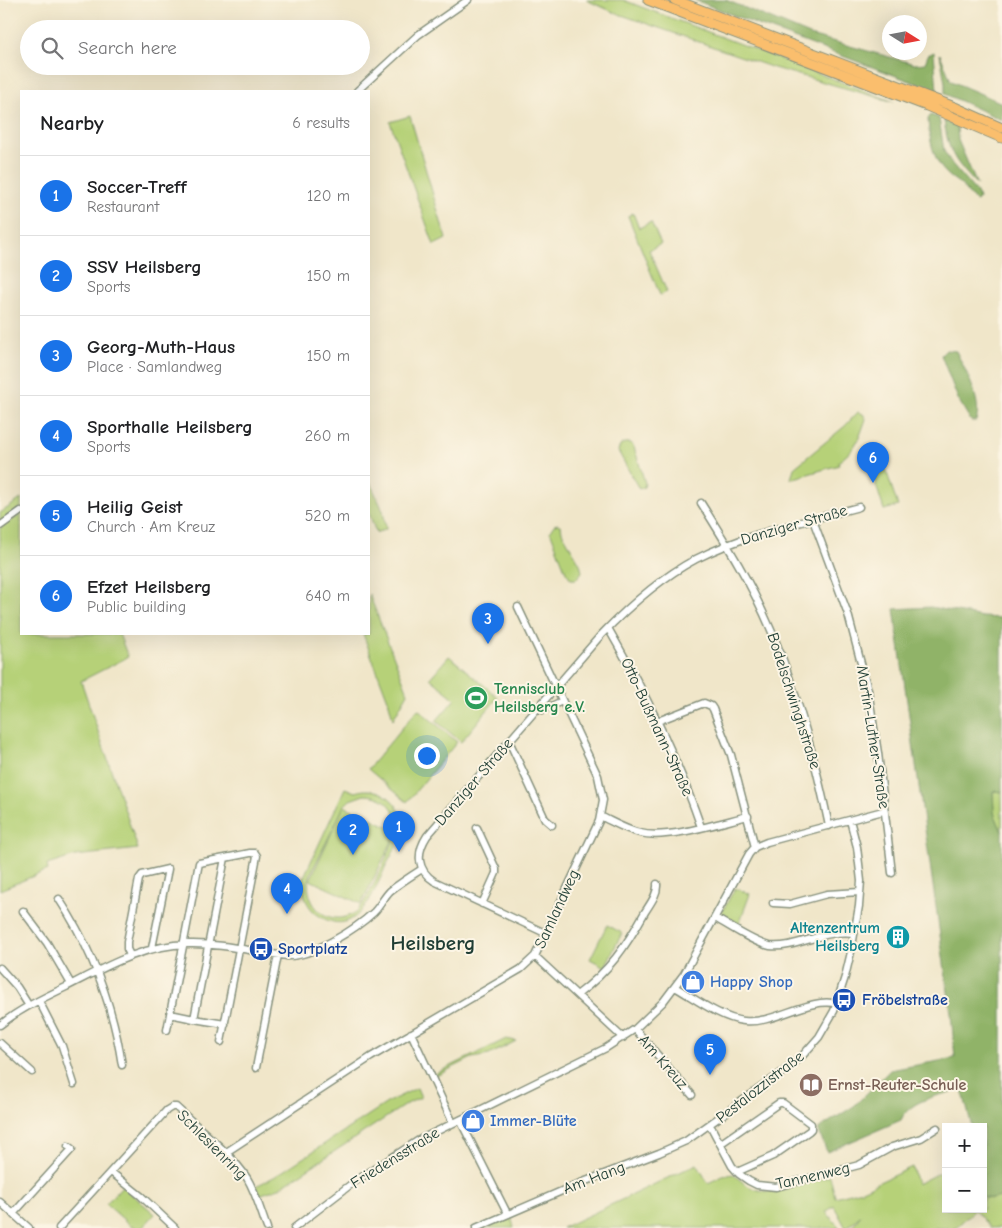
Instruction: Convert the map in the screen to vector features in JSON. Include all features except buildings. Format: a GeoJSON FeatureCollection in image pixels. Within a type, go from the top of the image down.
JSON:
{"type":"FeatureCollection","features":[{"type":"Feature","properties":{"kind":"highway"},"geometry":{"type":"LineString","coordinates":[[648,0],[1002,128]]}},
{"type":"Feature","properties":{"kind":"highway"},"geometry":{"type":"LineString","coordinates":[[675,0],[944,108],[1002,138]]}},
{"type":"Feature","properties":{"kind":"street"},"geometry":{"type":"LineString","coordinates":[[358,90],[418,35],[468,0]]}},
{"type":"Feature","properties":{"kind":"street","name":"Bodelschwinghstraße"},"geometry":{"type":"LineString","coordinates":[[701,504],[727,545],[764,614],[788,672],[812,747],[829,826]]}},
{"type":"Feature","properties":{"kind":"street","name":"Danziger Straße"},"geometry":{"type":"LineString","coordinates":[[422,868],[419,858],[420,849],[427,836],[608,628],[632,605],[669,576],[695,560],[727,545],[766,532],[859,507]]}},
{"type":"Feature","properties":{"kind":"street"},"geometry":{"type":"LineString","coordinates":[[0,526],[20,512]]}},
{"type":"Feature","properties":{"kind":"street","name":"Martin-Luther-Straße"},"geometry":{"type":"LineString","coordinates":[[812,520],[842,596],[863,669],[875,730],[892,873]]}},
{"type":"Feature","properties":{"kind":"street","name":"Samlandweg"},"geometry":{"type":"LineString","coordinates":[[225,1153],[370,1057],[521,968],[535,956],[600,816],[603,797],[600,782],[518,607]]}},
{"type":"Feature","properties":{"kind":"street","name":"Otto-Bußmann-Straße"},"geometry":{"type":"LineString","coordinates":[[608,628],[658,721],[689,793],[700,827]]}},
{"type":"Feature","properties":{"kind":"street"},"geometry":{"type":"LineString","coordinates":[[538,708],[544,710],[562,701]]}},
{"type":"Feature","properties":{"kind":"street"},"geometry":{"type":"LineString","coordinates":[[658,721],[700,704],[704,703],[710,706],[728,747],[755,847],[767,842],[884,811]]}},
{"type":"Feature","properties":{"kind":"street"},"geometry":{"type":"LineString","coordinates":[[509,741],[545,819],[552,825]]}},
{"type":"Feature","properties":{"kind":"street"},"geometry":{"type":"LineString","coordinates":[[600,816],[644,834],[669,834],[748,816]]}},
{"type":"Feature","properties":{"kind":"street","name":"Pestalozzistraße"},"geometry":{"type":"LineString","coordinates":[[710,1125],[798,1060],[818,1037],[837,1004],[845,977],[860,892],[859,858],[850,820]]}},
{"type":"Feature","properties":{"kind":"street"},"geometry":{"type":"LineString","coordinates":[[477,828],[496,869],[496,874],[482,904]]}},
{"type":"Feature","properties":{"kind":"street","name":"Friedensstraße"},"geometry":{"type":"LineString","coordinates":[[294,1228],[378,1166],[419,1140],[606,1048],[635,1029],[675,987],[694,956],[749,854],[755,847]]}},
{"type":"Feature","properties":{"kind":"street"},"geometry":{"type":"LineString","coordinates":[[167,1030],[199,863],[254,852],[257,856],[221,1042]]}},
{"type":"Feature","properties":{"kind":"street"},"geometry":{"type":"LineString","coordinates":[[194,1019],[225,858]]}},
{"type":"Feature","properties":{"kind":"street"},"geometry":{"type":"LineString","coordinates":[[0,1025],[29,1006],[71,984],[130,955],[152,948],[184,944],[209,944],[278,955],[293,956],[308,953],[339,936],[374,912],[387,894],[422,868],[428,877],[434,881],[545,933]]}},
{"type":"Feature","properties":{"kind":"street"},"geometry":{"type":"LineString","coordinates":[[130,955],[127,949],[127,942],[139,879],[142,875],[168,869],[152,948]]}},
{"type":"Feature","properties":{"kind":"street"},"geometry":{"type":"LineString","coordinates":[[577,995],[600,977],[617,958],[632,936],[657,890],[656,884]]}},
{"type":"Feature","properties":{"kind":"street"},"geometry":{"type":"LineString","coordinates":[[773,903],[790,904],[827,894],[860,892]]}},
{"type":"Feature","properties":{"kind":"street"},"geometry":{"type":"LineString","coordinates":[[59,900],[80,934],[96,972],[112,1017],[122,1065]]}},
{"type":"Feature","properties":{"kind":"street"},"geometry":{"type":"LineString","coordinates":[[23,911],[47,942],[71,984]]}},
{"type":"Feature","properties":{"kind":"street"},"geometry":{"type":"LineString","coordinates":[[715,918],[758,942],[770,946],[783,945],[830,933],[854,933]]}},
{"type":"Feature","properties":{"kind":"street"},"geometry":{"type":"LineString","coordinates":[[256,1068],[278,955]]}},
{"type":"Feature","properties":{"kind":"street"},"geometry":{"type":"LineString","coordinates":[[535,956],[623,1038]]}},
{"type":"Feature","properties":{"kind":"street"},"geometry":{"type":"LineString","coordinates":[[0,968],[17,987],[29,1006]]}},
{"type":"Feature","properties":{"kind":"street"},"geometry":{"type":"LineString","coordinates":[[675,987],[726,1015],[744,1021],[761,1020],[825,1002],[837,1004]]}},
{"type":"Feature","properties":{"kind":"street"},"geometry":{"type":"LineString","coordinates":[[39,1001],[62,1046],[74,1084]]}},
{"type":"Feature","properties":{"kind":"street"},"geometry":{"type":"LineString","coordinates":[[170,1014],[225,1024]]}},
{"type":"Feature","properties":{"kind":"street","name":"Am Kreuz"},"geometry":{"type":"LineString","coordinates":[[635,1029],[692,1095]]}},
{"type":"Feature","properties":{"kind":"street"},"geometry":{"type":"LineString","coordinates":[[410,1034],[453,1123]]}},
{"type":"Feature","properties":{"kind":"street"},"geometry":{"type":"LineString","coordinates":[[0,1043],[32,1072]]}},
{"type":"Feature","properties":{"kind":"street"},"geometry":{"type":"LineString","coordinates":[[720,1144],[779,1103],[783,1103],[811,1124],[809,1131],[778,1153],[737,1172]]}},
{"type":"Feature","properties":{"kind":"street","name":"Schlesienring"},"geometry":{"type":"LineString","coordinates":[[59,1228],[172,1106],[176,1107],[225,1153],[248,1179],[267,1228]]}},
{"type":"Feature","properties":{"kind":"street"},"geometry":{"type":"LineString","coordinates":[[460,1120],[507,1214]]}},
{"type":"Feature","properties":{"kind":"street","name":"Tannenweg"},"geometry":{"type":"LineString","coordinates":[[710,1125],[737,1172],[757,1185],[781,1186],[859,1165],[892,1147],[921,1138],[937,1128]]}},
{"type":"Feature","properties":{"kind":"street","name":"Am Hang"},"geometry":{"type":"LineString","coordinates":[[476,1228],[578,1184],[674,1147],[710,1125]]}},
{"type":"Feature","properties":{"kind":"street"},"geometry":{"type":"LineString","coordinates":[[13,1214],[72,1149],[68,1146]]}},
{"type":"Feature","properties":{"kind":"street"},"geometry":{"type":"LineString","coordinates":[[111,1172],[141,1196],[175,1228]]}},
{"type":"Feature","properties":{"kind":"street"},"geometry":{"type":"LineString","coordinates":[[0,1202],[29,1228]]}},
{"type":"Feature","properties":{"kind":"green space"},"geometry":{"type":"Polygon","coordinates":[[[586,0],[623,0],[894,102],[774,68],[616,13],[586,0]]]}},
{"type":"Feature","properties":{"kind":"green space"},"geometry":{"type":"Polygon","coordinates":[[[695,0],[726,0],[810,35],[882,55],[882,60],[901,60],[915,64],[925,63],[928,55],[934,52],[937,91],[695,0]]]}},
{"type":"Feature","properties":{"kind":"green space"},"geometry":{"type":"Polygon","coordinates":[[[940,54],[951,81],[1002,103],[1002,120],[945,94],[940,54]]]}},
{"type":"Feature","properties":{"kind":"green space"},"geometry":{"type":"Polygon","coordinates":[[[931,115],[939,118],[944,151],[952,164],[977,193],[979,198],[977,201],[942,169],[938,162],[929,133],[928,119],[931,115]]]}},
{"type":"Feature","properties":{"kind":"green space"},"geometry":{"type":"Polygon","coordinates":[[[410,116],[446,239],[434,245],[390,122],[410,116]]]}},
{"type":"Feature","properties":{"kind":"green space"},"geometry":{"type":"Polygon","coordinates":[[[944,121],[957,127],[958,140],[977,185],[954,157],[948,142],[944,121]]]}},
{"type":"Feature","properties":{"kind":"green space"},"geometry":{"type":"Polygon","coordinates":[[[633,213],[639,228],[651,222],[661,244],[649,250],[667,292],[660,295],[628,216],[633,213]]]}},
{"type":"Feature","properties":{"kind":"green space"},"geometry":{"type":"Polygon","coordinates":[[[946,350],[956,351],[968,376],[977,404],[978,413],[976,421],[971,421],[958,399],[941,355],[946,350]]]}},
{"type":"Feature","properties":{"kind":"green space"},"geometry":{"type":"Polygon","coordinates":[[[858,412],[863,414],[866,419],[864,426],[849,453],[838,462],[839,465],[791,479],[794,468],[845,426],[858,412]]]}},
{"type":"Feature","properties":{"kind":"green space"},"geometry":{"type":"Polygon","coordinates":[[[624,443],[630,443],[634,447],[645,483],[644,487],[639,489],[618,451],[624,443]]]}},
{"type":"Feature","properties":{"kind":"green space"},"geometry":{"type":"Polygon","coordinates":[[[883,461],[898,506],[884,510],[870,466],[883,461]]]}},
{"type":"Feature","properties":{"kind":"green space"},"geometry":{"type":"Polygon","coordinates":[[[370,482],[383,511],[386,529],[376,533],[370,516],[370,482]]]}},
{"type":"Feature","properties":{"kind":"green space"},"geometry":{"type":"Polygon","coordinates":[[[20,500],[20,509],[0,522],[0,513],[20,500]]]}},
{"type":"Feature","properties":{"kind":"green space"},"geometry":{"type":"Polygon","coordinates":[[[20,515],[20,635],[119,635],[128,657],[81,681],[138,849],[75,856],[47,865],[48,870],[0,890],[0,528],[20,515]]]}},
{"type":"Feature","properties":{"kind":"green space"},"geometry":{"type":"Polygon","coordinates":[[[558,524],[561,526],[562,532],[580,564],[582,572],[576,579],[571,579],[566,572],[550,531],[554,525],[558,524]]]}},
{"type":"Feature","properties":{"kind":"green space"},"geometry":{"type":"Polygon","coordinates":[[[370,597],[408,693],[393,719],[388,700],[363,635],[370,635],[370,597]]]}},
{"type":"Feature","properties":{"kind":"green space"},"geometry":{"type":"Polygon","coordinates":[[[931,607],[982,617],[1002,618],[1002,792],[993,791],[994,813],[1002,832],[1002,1197],[991,1199],[987,1198],[987,1123],[971,1123],[962,1089],[927,1099],[912,1107],[901,1120],[827,1152],[818,1129],[854,1106],[890,1070],[955,1058],[951,1013],[894,609],[931,607]]]}},
{"type":"Feature","properties":{"kind":"green space","name":"Tennisclub Heilsberg e.V."},"geometry":{"type":"Polygon","coordinates":[[[449,656],[498,697],[461,742],[436,721],[455,699],[430,678],[449,656]]]}},
{"type":"Feature","properties":{"kind":"green space"},"geometry":{"type":"Polygon","coordinates":[[[418,709],[457,742],[407,802],[368,769],[418,709]]]}},
{"type":"Feature","properties":{"kind":"green space"},"geometry":{"type":"Polygon","coordinates":[[[345,788],[355,792],[372,790],[394,802],[401,818],[400,837],[370,899],[355,917],[345,922],[334,922],[321,917],[313,911],[308,903],[301,883],[345,788]],[[364,795],[350,800],[344,806],[396,830],[393,810],[384,801],[364,795]],[[344,806],[311,873],[309,884],[309,894],[313,903],[327,916],[336,918],[346,917],[356,912],[361,907],[372,887],[396,833],[361,904],[310,880],[344,806]]]}},
{"type":"Feature","properties":{"kind":"green space"},"geometry":{"type":"Polygon","coordinates":[[[993,791],[1002,792],[1002,832],[994,813],[993,791]]]}},
{"type":"Feature","properties":{"kind":"green space"},"geometry":{"type":"Polygon","coordinates":[[[735,888],[750,894],[739,924],[721,914],[735,888]]]}},
{"type":"Feature","properties":{"kind":"green space"},"geometry":{"type":"Polygon","coordinates":[[[607,925],[622,933],[605,967],[590,959],[607,925]]]}},
{"type":"Feature","properties":{"kind":"green space"},"geometry":{"type":"Polygon","coordinates":[[[506,1039],[516,1041],[489,1055],[472,1058],[436,1076],[435,1074],[506,1039]]]}},
{"type":"Feature","properties":{"kind":"green space"},"geometry":{"type":"Polygon","coordinates":[[[417,1088],[421,1097],[405,1105],[279,1188],[259,1195],[256,1186],[274,1177],[390,1101],[417,1088]]]}},
{"type":"Feature","properties":{"kind":"green space"},"geometry":{"type":"Polygon","coordinates":[[[697,1164],[708,1183],[723,1176],[733,1174],[749,1187],[761,1191],[791,1188],[830,1176],[835,1197],[862,1190],[912,1167],[917,1184],[942,1171],[942,1213],[972,1213],[955,1228],[851,1228],[861,1215],[846,1228],[834,1206],[826,1212],[840,1228],[562,1228],[697,1164]]]}},
{"type":"Feature","properties":{"kind":"green space"},"geometry":{"type":"Polygon","coordinates":[[[122,1186],[155,1214],[142,1228],[131,1226],[106,1204],[122,1186]]]}},
{"type":"Feature","properties":{"kind":"green space"},"geometry":{"type":"Polygon","coordinates":[[[1002,1197],[1002,1228],[990,1228],[978,1213],[987,1213],[987,1198],[1002,1197]]]}},
{"type":"Feature","properties":{"kind":"green space"},"geometry":{"type":"Polygon","coordinates":[[[511,1216],[514,1228],[484,1228],[511,1216]]]}},
{"type":"Feature","properties":{"kind":"place","name":"Efzet Heilsberg"},"geometry":{"type":"Point","coordinates":[873,483]}},
{"type":"Feature","properties":{"kind":"place","name":"Georg-Muth-Haus"},"geometry":{"type":"Point","coordinates":[488,644]}},
{"type":"Feature","properties":{"kind":"place","name":"Tennisclub Heilsberg e.V."},"geometry":{"type":"Point","coordinates":[476,698]}},
{"type":"Feature","properties":{"kind":"place","name":"Soccer-Treff"},"geometry":{"type":"Point","coordinates":[399,852]}},
{"type":"Feature","properties":{"kind":"place","name":"SSV Heilsberg"},"geometry":{"type":"Point","coordinates":[353,855]}},
{"type":"Feature","properties":{"kind":"place","name":"Sporthalle Heilsberg"},"geometry":{"type":"Point","coordinates":[287,914]}},
{"type":"Feature","properties":{"kind":"place","name":"Altenzentrum Heilsberg"},"geometry":{"type":"Point","coordinates":[898,937]}},
{"type":"Feature","properties":{"kind":"place","name":"Sportplatz"},"geometry":{"type":"Point","coordinates":[261,949]}},
{"type":"Feature","properties":{"kind":"place","name":"Happy Shop"},"geometry":{"type":"Point","coordinates":[693,982]}},
{"type":"Feature","properties":{"kind":"place","name":"Fröbelstraße"},"geometry":{"type":"Point","coordinates":[844,1000]}},
{"type":"Feature","properties":{"kind":"place","name":"Heilig Geist"},"geometry":{"type":"Point","coordinates":[710,1075]}},
{"type":"Feature","properties":{"kind":"place","name":"Ernst-Reuter-Schule"},"geometry":{"type":"Point","coordinates":[811,1085]}},
{"type":"Feature","properties":{"kind":"place","name":"Immer-Blüte"},"geometry":{"type":"Point","coordinates":[473,1121]}},
{"type":"Feature","properties":{"kind":"district","name":"Heilsberg"},"geometry":{"type":"Point","coordinates":[433,943]}}]}
